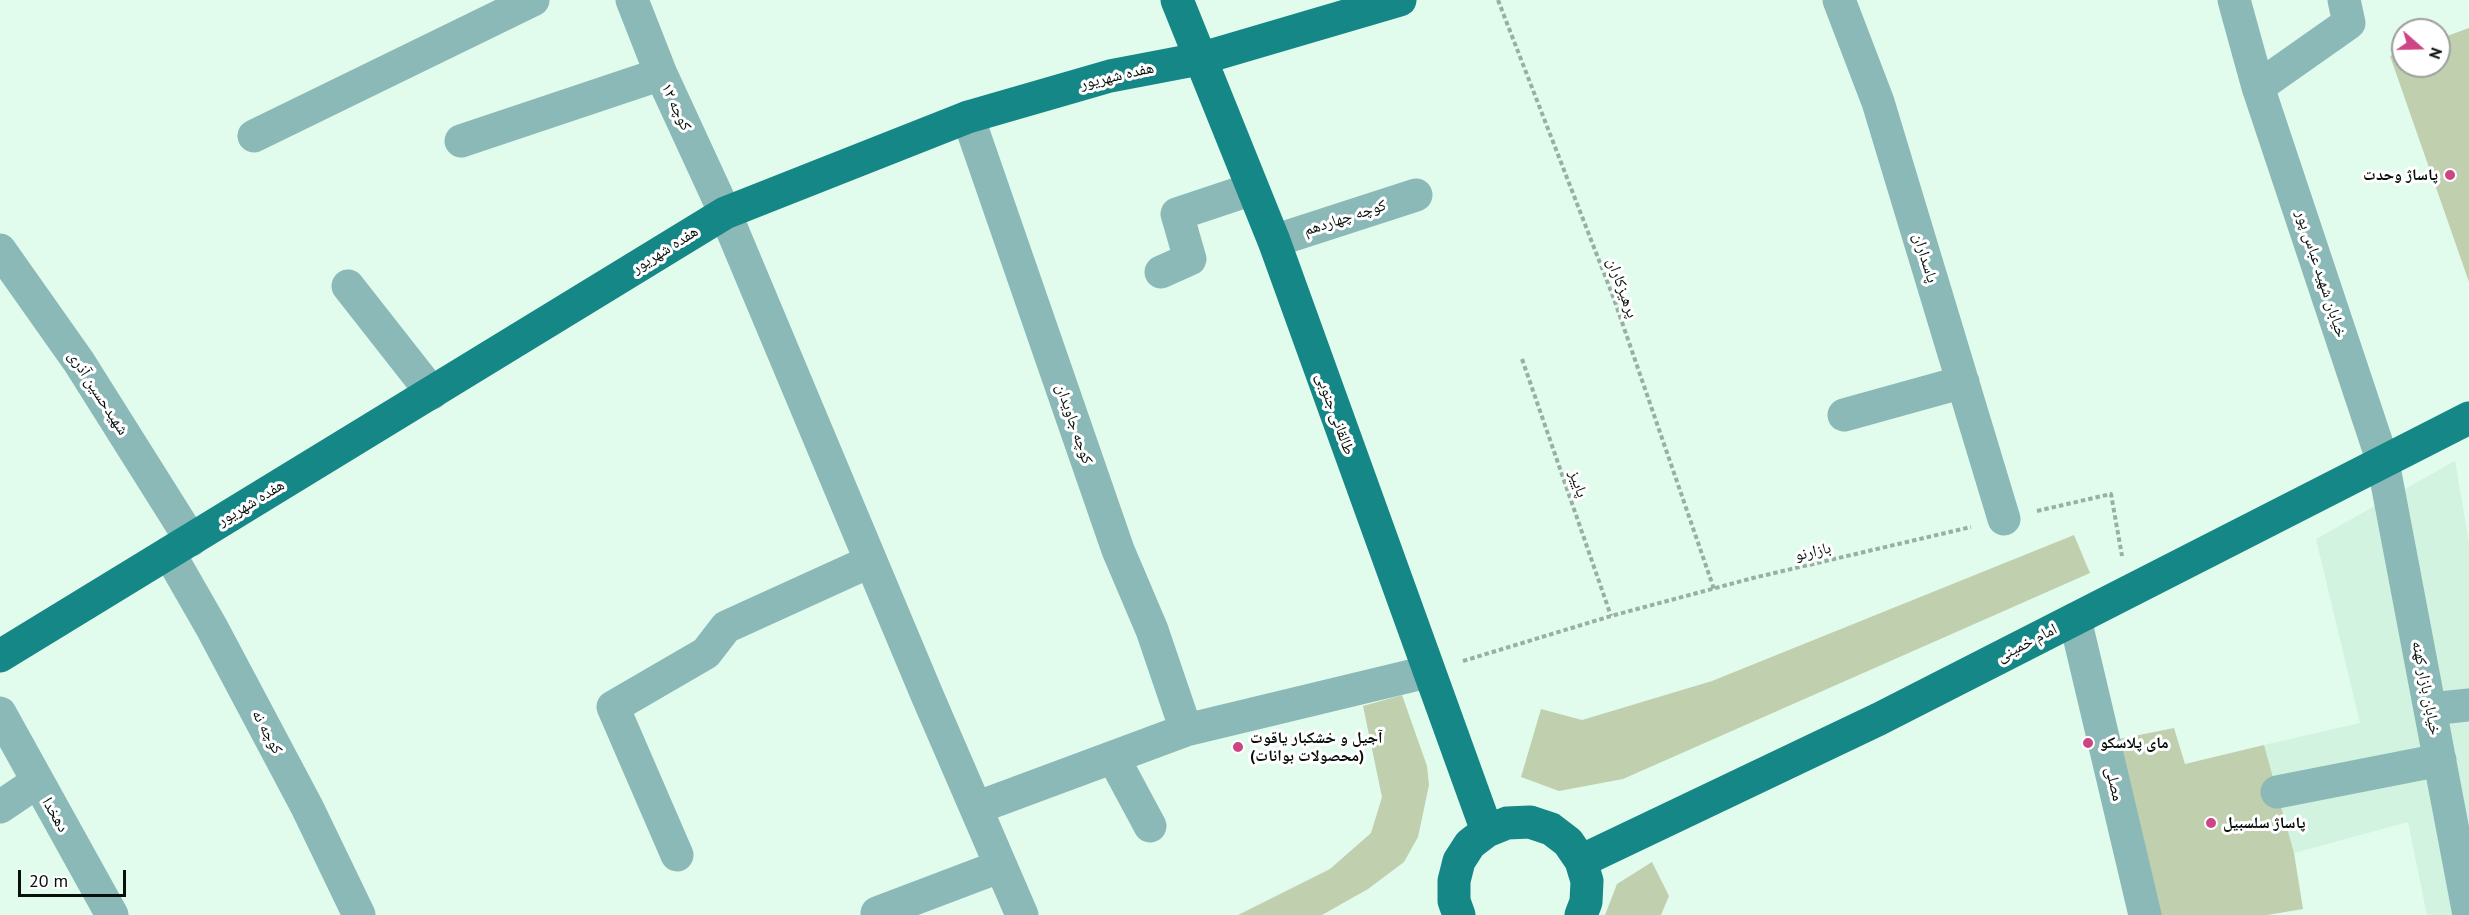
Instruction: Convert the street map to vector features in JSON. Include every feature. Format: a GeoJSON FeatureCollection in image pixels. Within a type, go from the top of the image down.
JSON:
{"type":"FeatureCollection","features":[{"type":"Feature","properties":{"kind":"main road","name":"طالقانی جنوبی"},"geometry":{"type":"LineString","coordinates":[[1177,0],[1274,242],[1427,672],[1487,831]]}},
{"type":"Feature","properties":{"kind":"main road","name":"هفده شهریور"},"geometry":{"type":"LineString","coordinates":[[0,656],[725,213],[968,117],[1110,76],[1200,58],[1400,0]]}},
{"type":"Feature","properties":{"kind":"main road","name":"امام خمینی"},"geometry":{"type":"LineString","coordinates":[[1581,861],[1879,719],[2469,418]]}},
{"type":"Feature","properties":{"kind":"main road"},"geometry":{"type":"LineString","coordinates":[[1459,915],[1454,901],[1454,881],[1459,861],[1470,844],[1487,831],[1507,823],[1530,822],[1551,829],[1568,842],[1581,861],[1587,881],[1586,902],[1581,915]]}},
{"type":"Feature","properties":{"kind":"street"},"geometry":{"type":"LineString","coordinates":[[254,136],[533,0]]}},
{"type":"Feature","properties":{"kind":"street","name":"کوچه ۱۲"},"geometry":{"type":"LineString","coordinates":[[632,0],[660,74],[725,213],[1022,915]]}},
{"type":"Feature","properties":{"kind":"street","name":"پاسداران"},"geometry":{"type":"LineString","coordinates":[[1839,0],[1878,102],[2004,519]]}},
{"type":"Feature","properties":{"kind":"street","name":"خیابان شهید عباس پور"},"geometry":{"type":"LineString","coordinates":[[2234,0],[2258,87],[2383,462]]}},
{"type":"Feature","properties":{"kind":"street"},"geometry":{"type":"LineString","coordinates":[[2258,87],[2349,23],[2344,0]]}},
{"type":"Feature","properties":{"kind":"street"},"geometry":{"type":"LineString","coordinates":[[461,141],[660,74]]}},
{"type":"Feature","properties":{"kind":"street","name":"کوچه جاویدان"},"geometry":{"type":"LineString","coordinates":[[968,117],[1118,550],[1152,630],[1186,730]]}},
{"type":"Feature","properties":{"kind":"street"},"geometry":{"type":"LineString","coordinates":[[1161,272],[1190,259],[1177,214],[1252,189]]}},
{"type":"Feature","properties":{"kind":"street","name":"کوچه چهاردهم"},"geometry":{"type":"LineString","coordinates":[[1274,242],[1416,195]]}},
{"type":"Feature","properties":{"kind":"street","name":"شهیدحسین آذری"},"geometry":{"type":"LineString","coordinates":[[0,250],[79,362],[180,546]]}},
{"type":"Feature","properties":{"kind":"street"},"geometry":{"type":"LineString","coordinates":[[348,286],[432,393]]}},
{"type":"Feature","properties":{"kind":"street"},"geometry":{"type":"LineString","coordinates":[[1844,415],[1963,382]]}},
{"type":"Feature","properties":{"kind":"street","name":"خیابان بازار کهنه"},"geometry":{"type":"LineString","coordinates":[[2383,462],[2469,915]]}},
{"type":"Feature","properties":{"kind":"street","name":"کوچه نه"},"geometry":{"type":"LineString","coordinates":[[180,546],[212,628],[302,797],[358,915]]}},
{"type":"Feature","properties":{"kind":"street"},"geometry":{"type":"LineString","coordinates":[[677,855],[613,707],[706,653],[726,627],[871,561]]}},
{"type":"Feature","properties":{"kind":"street","name":"مصلی"},"geometry":{"type":"LineString","coordinates":[[2075,619],[2145,915]]}},
{"type":"Feature","properties":{"kind":"street"},"geometry":{"type":"LineString","coordinates":[[976,808],[1186,730],[1427,672]]}},
{"type":"Feature","properties":{"kind":"street"},"geometry":{"type":"LineString","coordinates":[[2430,709],[2469,705]]}},
{"type":"Feature","properties":{"kind":"street","name":"دهخدا"},"geometry":{"type":"LineString","coordinates":[[0,713],[112,915]]}},
{"type":"Feature","properties":{"kind":"street"},"geometry":{"type":"LineString","coordinates":[[1113,757],[1150,826]]}},
{"type":"Feature","properties":{"kind":"street"},"geometry":{"type":"LineString","coordinates":[[2277,792],[2440,760]]}},
{"type":"Feature","properties":{"kind":"street"},"geometry":{"type":"LineString","coordinates":[[0,807],[37,782]]}},
{"type":"Feature","properties":{"kind":"street"},"geometry":{"type":"LineString","coordinates":[[877,913],[1000,866]]}},
{"type":"Feature","properties":{"kind":"path","name":"پرهیزکاران"},"geometry":{"type":"LineString","coordinates":[[1498,0],[1614,299],[1714,589]]}},
{"type":"Feature","properties":{"kind":"path","name":"پاییز"},"geometry":{"type":"LineString","coordinates":[[1522,359],[1611,616]]}},
{"type":"Feature","properties":{"kind":"path","name":"بازارنو"},"geometry":{"type":"LineString","coordinates":[[1427,672],[1611,616],[1714,589],[2111,494],[2128,592]]}},
{"type":"Feature","properties":{"kind":"shaded area"},"geometry":{"type":"Polygon","coordinates":[[[2455,461],[2469,543],[2469,915],[2427,915],[2408,822],[2294,853],[2264,745],[2360,723],[2316,539],[2455,461]]]}},
{"type":"Feature","properties":{"kind":"building","name":"پاساژ وحدت"},"geometry":{"type":"Polygon","coordinates":[[[2469,28],[2469,282],[2398,78],[2451,78],[2451,35],[2469,28]]]}},
{"type":"Feature","properties":{"kind":"building"},"geometry":{"type":"Polygon","coordinates":[[[2074,535],[2090,573],[1623,779],[1559,791],[1521,777],[1541,709],[1582,720],[1712,681],[2074,535]]]}},
{"type":"Feature","properties":{"kind":"building"},"geometry":{"type":"Polygon","coordinates":[[[1402,695],[1427,766],[1429,785],[1418,837],[1404,862],[1368,889],[1322,915],[1238,915],[1330,869],[1371,833],[1382,797],[1363,706],[1402,695]]]}},
{"type":"Feature","properties":{"kind":"building","name":"پاساژ سلسبیل"},"geometry":{"type":"Polygon","coordinates":[[[2174,728],[2185,764],[2264,745],[2294,853],[2303,909],[2267,915],[2157,915],[2119,739],[2174,728]]]}},
{"type":"Feature","properties":{"kind":"building"},"geometry":{"type":"Polygon","coordinates":[[[1652,862],[1669,896],[1661,915],[1605,915],[1617,884],[1652,862]]]}},
{"type":"Feature","properties":{"kind":"place","name":"پاساژ وحدت"},"geometry":{"type":"Point","coordinates":[2450,175]}},
{"type":"Feature","properties":{"kind":"place","name":"مای پلاسکو"},"geometry":{"type":"Point","coordinates":[2088,743]}},
{"type":"Feature","properties":{"kind":"place","name":"آجیل و خشکبار یاقوت (محصولات بوانات)"},"geometry":{"type":"Point","coordinates":[1238,747]}},
{"type":"Feature","properties":{"kind":"place","name":"پاساژ سلسبیل"},"geometry":{"type":"Point","coordinates":[2211,823]}}]}
